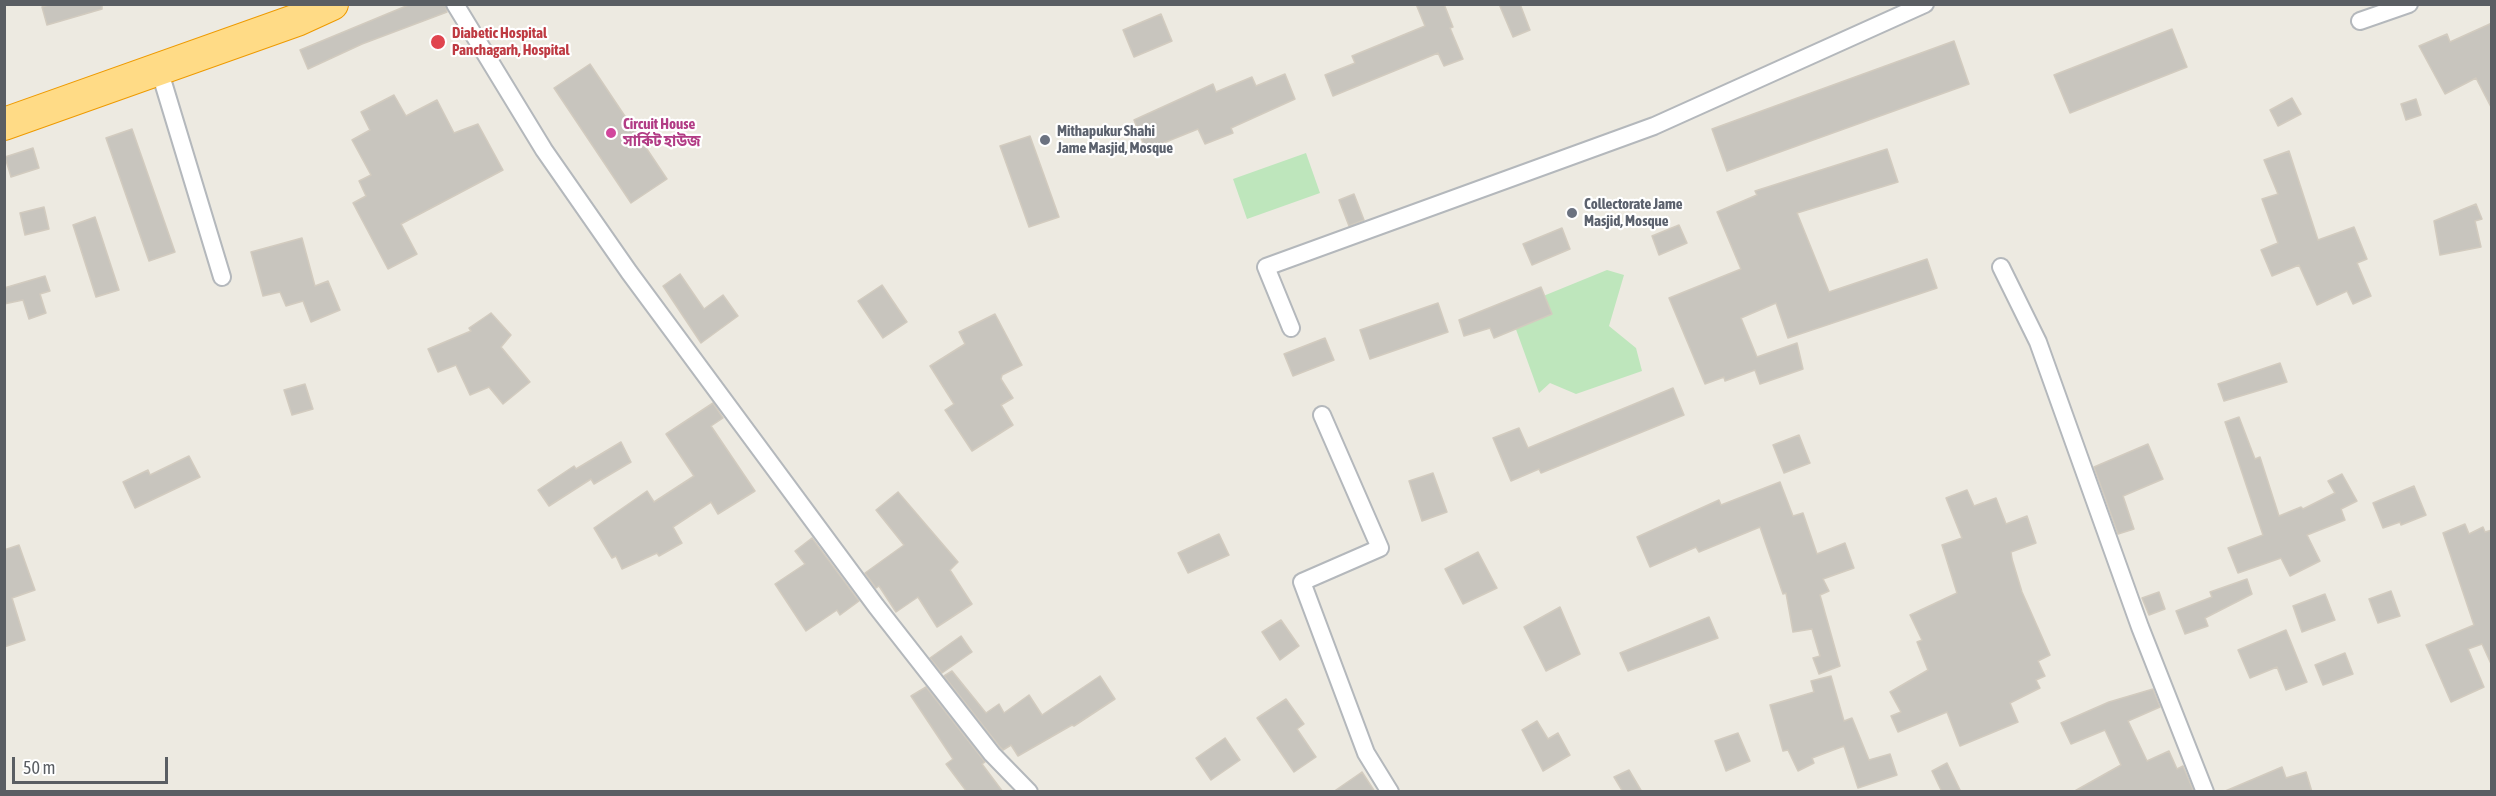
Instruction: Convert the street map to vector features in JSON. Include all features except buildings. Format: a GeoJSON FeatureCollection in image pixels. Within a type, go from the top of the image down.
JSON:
{"type":"FeatureCollection","features":[{"type":"Feature","properties":{"kind":"highway"},"geometry":{"type":"LineString","coordinates":[[4,124],[332,4]]}},
{"type":"Feature","properties":{"kind":"street"},"geometry":{"type":"LineString","coordinates":[[455,4],[544,150],[629,272],[876,606],[992,754],[1029,792]]}},
{"type":"Feature","properties":{"kind":"street"},"geometry":{"type":"LineString","coordinates":[[1292,328],[1266,267],[1654,126],[1925,4]]}},
{"type":"Feature","properties":{"kind":"street"},"geometry":{"type":"LineString","coordinates":[[2360,21],[2409,4]]}},
{"type":"Feature","properties":{"kind":"street"},"geometry":{"type":"LineString","coordinates":[[159,69],[222,277]]}},
{"type":"Feature","properties":{"kind":"street"},"geometry":{"type":"LineString","coordinates":[[2001,267],[2038,342],[2140,627],[2205,792]]}},
{"type":"Feature","properties":{"kind":"street"},"geometry":{"type":"LineString","coordinates":[[1322,415],[1380,548],[1302,582],[1366,753],[1390,792]]}},
{"type":"Feature","properties":{"kind":"green space"},"geometry":{"type":"Polygon","coordinates":[[[1306,153],[1320,193],[1247,219],[1233,179],[1306,153]]]}},
{"type":"Feature","properties":{"kind":"green space"},"geometry":{"type":"Polygon","coordinates":[[[1607,270],[1624,275],[1609,326],[1636,348],[1642,371],[1576,394],[1550,383],[1539,393],[1509,310],[1607,270]]]}},
{"type":"Feature","properties":{"kind":"place","name":"Diabetic Hospital Panchagarh, Hospital"},"geometry":{"type":"Point","coordinates":[438,42]}},
{"type":"Feature","properties":{"kind":"place","name":"Circuit House সার্কিট হাউজ"},"geometry":{"type":"Point","coordinates":[611,133]}},
{"type":"Feature","properties":{"kind":"place","name":"Mithapukur Shahi Jame Masjid, Mosque"},"geometry":{"type":"Point","coordinates":[1045,140]}},
{"type":"Feature","properties":{"kind":"place","name":"Collectorate Jame Masjid, Mosque"},"geometry":{"type":"Point","coordinates":[1572,213]}}]}
